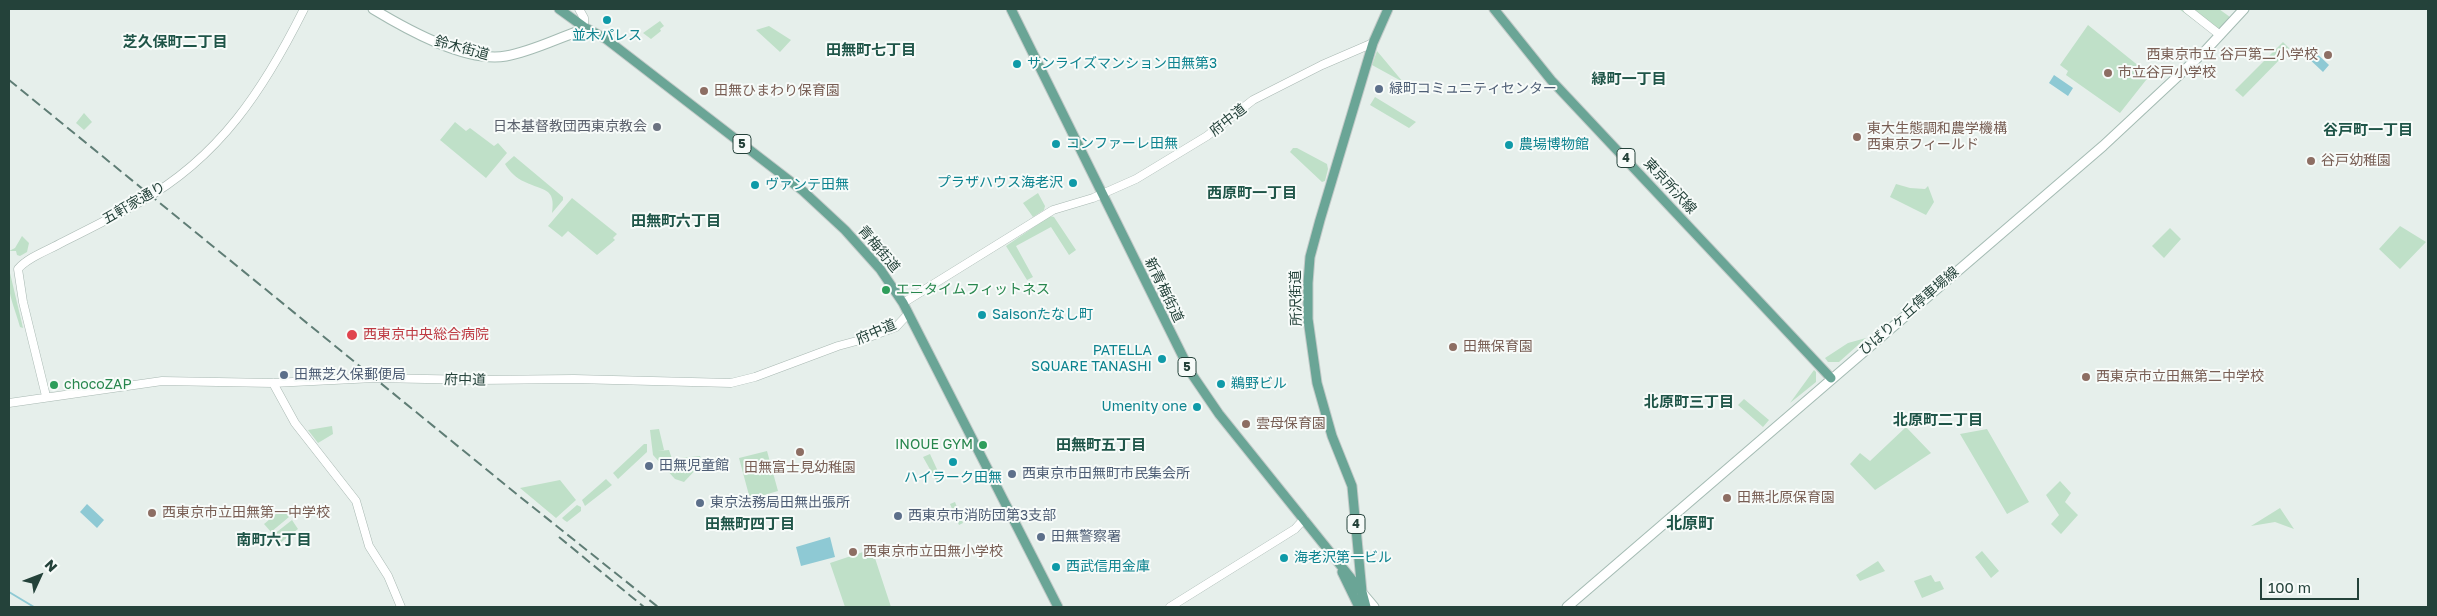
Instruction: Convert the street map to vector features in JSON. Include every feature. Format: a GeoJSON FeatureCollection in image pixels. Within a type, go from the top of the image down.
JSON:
{"type":"FeatureCollection","features":[{"type":"Feature","properties":{"kind":"main road","name":"鈴木街道"},"geometry":{"type":"LineString","coordinates":[[373,9],[419,36],[455,48],[492,57],[508,56],[579,31],[584,27]]}},
{"type":"Feature","properties":{"kind":"main road","name":"青梅街道"},"geometry":{"type":"LineString","coordinates":[[559,9],[584,27],[606,39],[803,192],[868,254],[903,303],[1058,607]]}},
{"type":"Feature","properties":{"kind":"main road","name":"新青梅街道"},"geometry":{"type":"LineString","coordinates":[[1011,9],[1190,373],[1215,409],[1374,607]]}},
{"type":"Feature","properties":{"kind":"main road","name":"所沢街道"},"geometry":{"type":"LineString","coordinates":[[1366,607],[1362,592],[1356,514],[1350,479],[1332,436],[1317,383],[1309,326],[1308,283],[1310,257],[1320,220],[1373,43],[1388,9]]}},
{"type":"Feature","properties":{"kind":"main road","name":"東京所沢線"},"geometry":{"type":"LineString","coordinates":[[1494,9],[1551,80],[1831,378]]}},
{"type":"Feature","properties":{"kind":"main road","name":"ひばりヶ丘停車場線"},"geometry":{"type":"LineString","coordinates":[[1568,607],[1831,378],[2103,146],[2220,35],[2244,9]]}},
{"type":"Feature","properties":{"kind":"main road","name":"新青梅街道"},"geometry":{"type":"LineString","coordinates":[[1334,556],[1360,607]]}},
{"type":"Feature","properties":{"kind":"main road"},"geometry":{"type":"LineString","coordinates":[[1344,568],[1359,563]]}},
{"type":"Feature","properties":{"kind":"main road","name":"所沢街道"},"geometry":{"type":"LineString","coordinates":[[1360,607],[1362,592]]}},
{"type":"Feature","properties":{"kind":"street","name":"五軒家通り"},"geometry":{"type":"LineString","coordinates":[[46,396],[25,312],[18,269],[46,251],[140,202],[202,158],[255,96],[285,47],[304,9]]}},
{"type":"Feature","properties":{"kind":"street"},"geometry":{"type":"LineString","coordinates":[[579,9],[584,18],[584,27]]}},
{"type":"Feature","properties":{"kind":"street"},"geometry":{"type":"LineString","coordinates":[[2187,9],[2220,35]]}},
{"type":"Feature","properties":{"kind":"street","name":"府中道"},"geometry":{"type":"LineString","coordinates":[[903,303],[1053,210],[1101,195],[1173,158],[1208,136],[1253,100],[1322,65],[1373,43]]}},
{"type":"Feature","properties":{"kind":"street","name":"府中道"},"geometry":{"type":"LineString","coordinates":[[9,403],[46,396],[162,381],[273,384],[374,378],[478,380],[574,378],[731,383],[755,377],[896,327],[908,314]]}},
{"type":"Feature","properties":{"kind":"street"},"geometry":{"type":"LineString","coordinates":[[273,384],[295,423],[356,501],[369,546],[388,576],[401,607]]}},
{"type":"Feature","properties":{"kind":"street"},"geometry":{"type":"LineString","coordinates":[[1170,607],[1295,529],[1304,519]]}},
{"type":"Feature","properties":{"kind":"green space"},"geometry":{"type":"Polygon","coordinates":[[[2179,9],[2219,9],[2234,20],[2218,38],[2179,9]]]}},
{"type":"Feature","properties":{"kind":"green space"},"geometry":{"type":"Polygon","coordinates":[[[660,21],[664,26],[651,39],[643,33],[660,21]]]}},
{"type":"Feature","properties":{"kind":"green space"},"geometry":{"type":"Polygon","coordinates":[[[2088,25],[2150,75],[2120,113],[2066,75],[2068,71],[2060,65],[2088,25]]]}},
{"type":"Feature","properties":{"kind":"green space"},"geometry":{"type":"Polygon","coordinates":[[[769,26],[791,40],[780,52],[756,30],[769,26]]]}},
{"type":"Feature","properties":{"kind":"green space"},"geometry":{"type":"Polygon","coordinates":[[[2283,42],[2290,49],[2243,97],[2235,90],[2283,42]]]}},
{"type":"Feature","properties":{"kind":"green space"},"geometry":{"type":"Polygon","coordinates":[[[1377,51],[1403,82],[1372,65],[1377,51]]]}},
{"type":"Feature","properties":{"kind":"green space"},"geometry":{"type":"Polygon","coordinates":[[[1375,97],[1416,122],[1409,128],[1370,105],[1375,97]]]}},
{"type":"Feature","properties":{"kind":"green space"},"geometry":{"type":"Polygon","coordinates":[[[84,113],[92,122],[84,130],[76,123],[84,113]]]}},
{"type":"Feature","properties":{"kind":"green space"},"geometry":{"type":"Polygon","coordinates":[[[455,122],[466,131],[470,128],[494,146],[498,143],[507,153],[486,178],[440,140],[455,122]]]}},
{"type":"Feature","properties":{"kind":"green space"},"geometry":{"type":"Polygon","coordinates":[[[1293,148],[1297,148],[1327,164],[1328,169],[1325,181],[1322,182],[1290,152],[1293,148]]]}},
{"type":"Feature","properties":{"kind":"green space"},"geometry":{"type":"Polygon","coordinates":[[[514,156],[563,197],[563,200],[552,213],[553,205],[550,194],[519,179],[505,164],[514,156]]]}},
{"type":"Feature","properties":{"kind":"green space"},"geometry":{"type":"Polygon","coordinates":[[[1896,184],[1910,188],[1925,189],[1928,186],[1934,202],[1926,215],[1890,197],[1896,184]]]}},
{"type":"Feature","properties":{"kind":"green space"},"geometry":{"type":"Polygon","coordinates":[[[1038,193],[1045,206],[1044,210],[1033,217],[1023,203],[1038,193]]]}},
{"type":"Feature","properties":{"kind":"green space"},"geometry":{"type":"Polygon","coordinates":[[[572,198],[617,234],[613,238],[615,240],[597,255],[568,231],[562,237],[548,226],[572,198]]]}},
{"type":"Feature","properties":{"kind":"green space"},"geometry":{"type":"Polygon","coordinates":[[[1050,216],[1054,217],[1076,250],[1069,255],[1051,227],[1016,246],[1033,277],[1027,280],[1006,246],[1050,216]]]}},
{"type":"Feature","properties":{"kind":"green space"},"geometry":{"type":"Polygon","coordinates":[[[2400,226],[2426,242],[2400,269],[2379,249],[2400,226]]]}},
{"type":"Feature","properties":{"kind":"green space"},"geometry":{"type":"Polygon","coordinates":[[[2170,228],[2181,239],[2164,258],[2152,246],[2170,228]]]}},
{"type":"Feature","properties":{"kind":"green space"},"geometry":{"type":"Polygon","coordinates":[[[22,236],[29,243],[27,252],[20,256],[17,255],[16,251],[9,251],[15,248],[22,236]]]}},
{"type":"Feature","properties":{"kind":"green space"},"geometry":{"type":"Polygon","coordinates":[[[10,273],[23,328],[20,327],[10,293],[10,273]]]}},
{"type":"Feature","properties":{"kind":"green space"},"geometry":{"type":"Polygon","coordinates":[[[1866,338],[1839,362],[1828,362],[1825,358],[1848,343],[1866,338]]]}},
{"type":"Feature","properties":{"kind":"green space"},"geometry":{"type":"Polygon","coordinates":[[[1814,370],[1816,372],[1816,382],[1790,403],[1814,370]]]}},
{"type":"Feature","properties":{"kind":"green space"},"geometry":{"type":"Polygon","coordinates":[[[1744,399],[1769,420],[1763,427],[1738,405],[1744,399]]]}},
{"type":"Feature","properties":{"kind":"green space"},"geometry":{"type":"Polygon","coordinates":[[[332,426],[333,434],[318,443],[308,430],[332,426]]]}},
{"type":"Feature","properties":{"kind":"green space"},"geometry":{"type":"Polygon","coordinates":[[[1906,427],[1931,453],[1875,490],[1850,464],[1860,453],[1870,461],[1906,427]]]}},
{"type":"Feature","properties":{"kind":"green space"},"geometry":{"type":"Polygon","coordinates":[[[659,429],[664,450],[658,451],[669,450],[672,459],[700,456],[703,462],[684,482],[675,479],[653,455],[650,430],[659,429]]]}},
{"type":"Feature","properties":{"kind":"green space"},"geometry":{"type":"Polygon","coordinates":[[[1987,429],[2029,502],[2007,514],[1960,434],[1987,429]]]}},
{"type":"Feature","properties":{"kind":"green space"},"geometry":{"type":"Polygon","coordinates":[[[644,444],[647,444],[647,452],[618,479],[613,473],[644,444]]]}},
{"type":"Feature","properties":{"kind":"green space"},"geometry":{"type":"Polygon","coordinates":[[[767,451],[778,491],[750,499],[739,458],[767,451]]]}},
{"type":"Feature","properties":{"kind":"green space"},"geometry":{"type":"Polygon","coordinates":[[[930,454],[941,478],[936,480],[923,457],[930,454]]]}},
{"type":"Feature","properties":{"kind":"green space"},"geometry":{"type":"Polygon","coordinates":[[[606,479],[612,485],[585,506],[582,500],[606,479]]]}},
{"type":"Feature","properties":{"kind":"green space"},"geometry":{"type":"Polygon","coordinates":[[[560,480],[576,500],[556,518],[520,488],[560,480]]]}},
{"type":"Feature","properties":{"kind":"green space"},"geometry":{"type":"Polygon","coordinates":[[[2060,481],[2071,493],[2065,502],[2078,515],[2061,534],[2051,524],[2059,515],[2046,495],[2060,481]]]}},
{"type":"Feature","properties":{"kind":"green space"},"geometry":{"type":"Polygon","coordinates":[[[955,502],[963,523],[959,525],[950,504],[955,502]]]}},
{"type":"Feature","properties":{"kind":"green space"},"geometry":{"type":"Polygon","coordinates":[[[577,505],[581,507],[581,511],[567,522],[562,518],[577,505]]]}},
{"type":"Feature","properties":{"kind":"green space"},"geometry":{"type":"Polygon","coordinates":[[[2280,508],[2294,529],[2275,522],[2251,526],[2280,508]]]}},
{"type":"Feature","properties":{"kind":"green space"},"geometry":{"type":"Polygon","coordinates":[[[282,509],[289,517],[271,532],[264,524],[282,509]]]}},
{"type":"Feature","properties":{"kind":"green space"},"geometry":{"type":"Polygon","coordinates":[[[292,520],[298,529],[280,543],[273,535],[292,520]]]}},
{"type":"Feature","properties":{"kind":"green space"},"geometry":{"type":"Polygon","coordinates":[[[872,549],[891,607],[845,607],[830,563],[872,549]]]}},
{"type":"Feature","properties":{"kind":"green space"},"geometry":{"type":"Polygon","coordinates":[[[1982,551],[1999,571],[1991,578],[1975,557],[1982,551]]]}},
{"type":"Feature","properties":{"kind":"green space"},"geometry":{"type":"Polygon","coordinates":[[[1878,561],[1885,571],[1860,581],[1856,575],[1878,561]]]}},
{"type":"Feature","properties":{"kind":"green space"},"geometry":{"type":"Polygon","coordinates":[[[1931,575],[1935,582],[1940,581],[1944,589],[1922,598],[1914,581],[1931,575]]]}},
{"type":"Feature","properties":{"kind":"water"},"geometry":{"type":"Polygon","coordinates":[[[2312,49],[2329,65],[2323,72],[2306,56],[2312,49]]]}},
{"type":"Feature","properties":{"kind":"water"},"geometry":{"type":"Polygon","coordinates":[[[2054,75],[2073,88],[2068,96],[2049,83],[2054,75]]]}},
{"type":"Feature","properties":{"kind":"water"},"geometry":{"type":"Polygon","coordinates":[[[87,504],[104,520],[97,528],[80,512],[87,504]]]}},
{"type":"Feature","properties":{"kind":"water"},"geometry":{"type":"Polygon","coordinates":[[[830,537],[835,557],[801,566],[796,547],[830,537]]]}},
{"type":"Feature","properties":{"kind":"waterway"},"geometry":{"type":"LineString","coordinates":[[9,592],[34,607],[88,607]]}},
{"type":"Feature","properties":{"kind":"railway"},"geometry":{"type":"LineString","coordinates":[[9,80],[658,607]]}},
{"type":"Feature","properties":{"kind":"railway"},"geometry":{"type":"LineString","coordinates":[[559,537],[644,607]]}},
{"type":"Feature","properties":{"kind":"place","name":"並木パレス"},"geometry":{"type":"Point","coordinates":[607,20]}},
{"type":"Feature","properties":{"kind":"place","name":"西東京市立 谷戸第二小学校"},"geometry":{"type":"Point","coordinates":[2328,55]}},
{"type":"Feature","properties":{"kind":"place","name":"サンライズマンション田無第3"},"geometry":{"type":"Point","coordinates":[1017,64]}},
{"type":"Feature","properties":{"kind":"place","name":"市立谷戸小学校"},"geometry":{"type":"Point","coordinates":[2108,73]}},
{"type":"Feature","properties":{"kind":"place","name":"緑町コミュニティセンター"},"geometry":{"type":"Point","coordinates":[1379,89]}},
{"type":"Feature","properties":{"kind":"place","name":"田無ひまわり保育園"},"geometry":{"type":"Point","coordinates":[704,91]}},
{"type":"Feature","properties":{"kind":"place","name":"日本基督教団西東京教会"},"geometry":{"type":"Point","coordinates":[657,127]}},
{"type":"Feature","properties":{"kind":"place","name":"東大生態調和農学機構 西東京フィールド"},"geometry":{"type":"Point","coordinates":[1857,137]}},
{"type":"Feature","properties":{"kind":"place","name":"コンファーレ田無"},"geometry":{"type":"Point","coordinates":[1056,144]}},
{"type":"Feature","properties":{"kind":"place","name":"農場博物館"},"geometry":{"type":"Point","coordinates":[1509,145]}},
{"type":"Feature","properties":{"kind":"place","name":"谷戸幼稚園"},"geometry":{"type":"Point","coordinates":[2311,161]}},
{"type":"Feature","properties":{"kind":"place","name":"プラザハウス海老沢"},"geometry":{"type":"Point","coordinates":[1073,183]}},
{"type":"Feature","properties":{"kind":"place","name":"ヴァンテ田無"},"geometry":{"type":"Point","coordinates":[755,185]}},
{"type":"Feature","properties":{"kind":"place","name":"エニタイムフィットネス"},"geometry":{"type":"Point","coordinates":[886,290]}},
{"type":"Feature","properties":{"kind":"place","name":"Saisonたなし町"},"geometry":{"type":"Point","coordinates":[982,315]}},
{"type":"Feature","properties":{"kind":"place","name":"西東京中央総合病院"},"geometry":{"type":"Point","coordinates":[352,335]}},
{"type":"Feature","properties":{"kind":"place","name":"田無保育園"},"geometry":{"type":"Point","coordinates":[1453,347]}},
{"type":"Feature","properties":{"kind":"place","name":"PATELLA SQUARE TANASHI"},"geometry":{"type":"Point","coordinates":[1162,359]}},
{"type":"Feature","properties":{"kind":"place","name":"田無芝久保郵便局"},"geometry":{"type":"Point","coordinates":[284,375]}},
{"type":"Feature","properties":{"kind":"place","name":"西東京市立田無第二中学校"},"geometry":{"type":"Point","coordinates":[2086,377]}},
{"type":"Feature","properties":{"kind":"place","name":"鵜野ビル"},"geometry":{"type":"Point","coordinates":[1221,384]}},
{"type":"Feature","properties":{"kind":"place","name":"chocoZAP"},"geometry":{"type":"Point","coordinates":[54,385]}},
{"type":"Feature","properties":{"kind":"place","name":"Umenity one"},"geometry":{"type":"Point","coordinates":[1197,407]}},
{"type":"Feature","properties":{"kind":"place","name":"雲母保育園"},"geometry":{"type":"Point","coordinates":[1246,424]}},
{"type":"Feature","properties":{"kind":"place","name":"INOUE GYM"},"geometry":{"type":"Point","coordinates":[983,445]}},
{"type":"Feature","properties":{"kind":"place","name":"田無富士見幼稚園"},"geometry":{"type":"Point","coordinates":[800,452]}},
{"type":"Feature","properties":{"kind":"place","name":"ハイラーク田無"},"geometry":{"type":"Point","coordinates":[953,462]}},
{"type":"Feature","properties":{"kind":"place","name":"田無児童館"},"geometry":{"type":"Point","coordinates":[649,466]}},
{"type":"Feature","properties":{"kind":"place","name":"西東京市田無町市民集会所"},"geometry":{"type":"Point","coordinates":[1012,474]}},
{"type":"Feature","properties":{"kind":"place","name":"田無北原保育園"},"geometry":{"type":"Point","coordinates":[1727,498]}},
{"type":"Feature","properties":{"kind":"place","name":"東京法務局田無出張所"},"geometry":{"type":"Point","coordinates":[700,503]}},
{"type":"Feature","properties":{"kind":"place","name":"西東京市立田無第一中学校"},"geometry":{"type":"Point","coordinates":[152,513]}},
{"type":"Feature","properties":{"kind":"place","name":"西東京市消防団第3支部"},"geometry":{"type":"Point","coordinates":[898,516]}},
{"type":"Feature","properties":{"kind":"place","name":"田無警察署"},"geometry":{"type":"Point","coordinates":[1041,537]}},
{"type":"Feature","properties":{"kind":"place","name":"西東京市立田無小学校"},"geometry":{"type":"Point","coordinates":[853,552]}},
{"type":"Feature","properties":{"kind":"place","name":"海老沢第一ビル"},"geometry":{"type":"Point","coordinates":[1284,558]}},
{"type":"Feature","properties":{"kind":"place","name":"西武信用金庫"},"geometry":{"type":"Point","coordinates":[1056,567]}},
{"type":"Feature","properties":{"kind":"district","name":"芝久保町二丁目"},"geometry":{"type":"Point","coordinates":[175,42]}},
{"type":"Feature","properties":{"kind":"district","name":"田無町七丁目"},"geometry":{"type":"Point","coordinates":[871,50]}},
{"type":"Feature","properties":{"kind":"district","name":"緑町一丁目"},"geometry":{"type":"Point","coordinates":[1629,79]}},
{"type":"Feature","properties":{"kind":"district","name":"谷戸町一丁目"},"geometry":{"type":"Point","coordinates":[2368,130]}},
{"type":"Feature","properties":{"kind":"district","name":"西原町一丁目"},"geometry":{"type":"Point","coordinates":[1252,193]}},
{"type":"Feature","properties":{"kind":"district","name":"田無町六丁目"},"geometry":{"type":"Point","coordinates":[676,221]}},
{"type":"Feature","properties":{"kind":"district","name":"北原町三丁目"},"geometry":{"type":"Point","coordinates":[1689,402]}},
{"type":"Feature","properties":{"kind":"district","name":"北原町二丁目"},"geometry":{"type":"Point","coordinates":[1938,420]}},
{"type":"Feature","properties":{"kind":"district","name":"田無町五丁目"},"geometry":{"type":"Point","coordinates":[1101,445]}},
{"type":"Feature","properties":{"kind":"district","name":"田無町四丁目"},"geometry":{"type":"Point","coordinates":[750,524]}},
{"type":"Feature","properties":{"kind":"district","name":"北原町"},"geometry":{"type":"Point","coordinates":[1690,524]}},
{"type":"Feature","properties":{"kind":"district","name":"南町六丁目"},"geometry":{"type":"Point","coordinates":[274,540]}}]}
